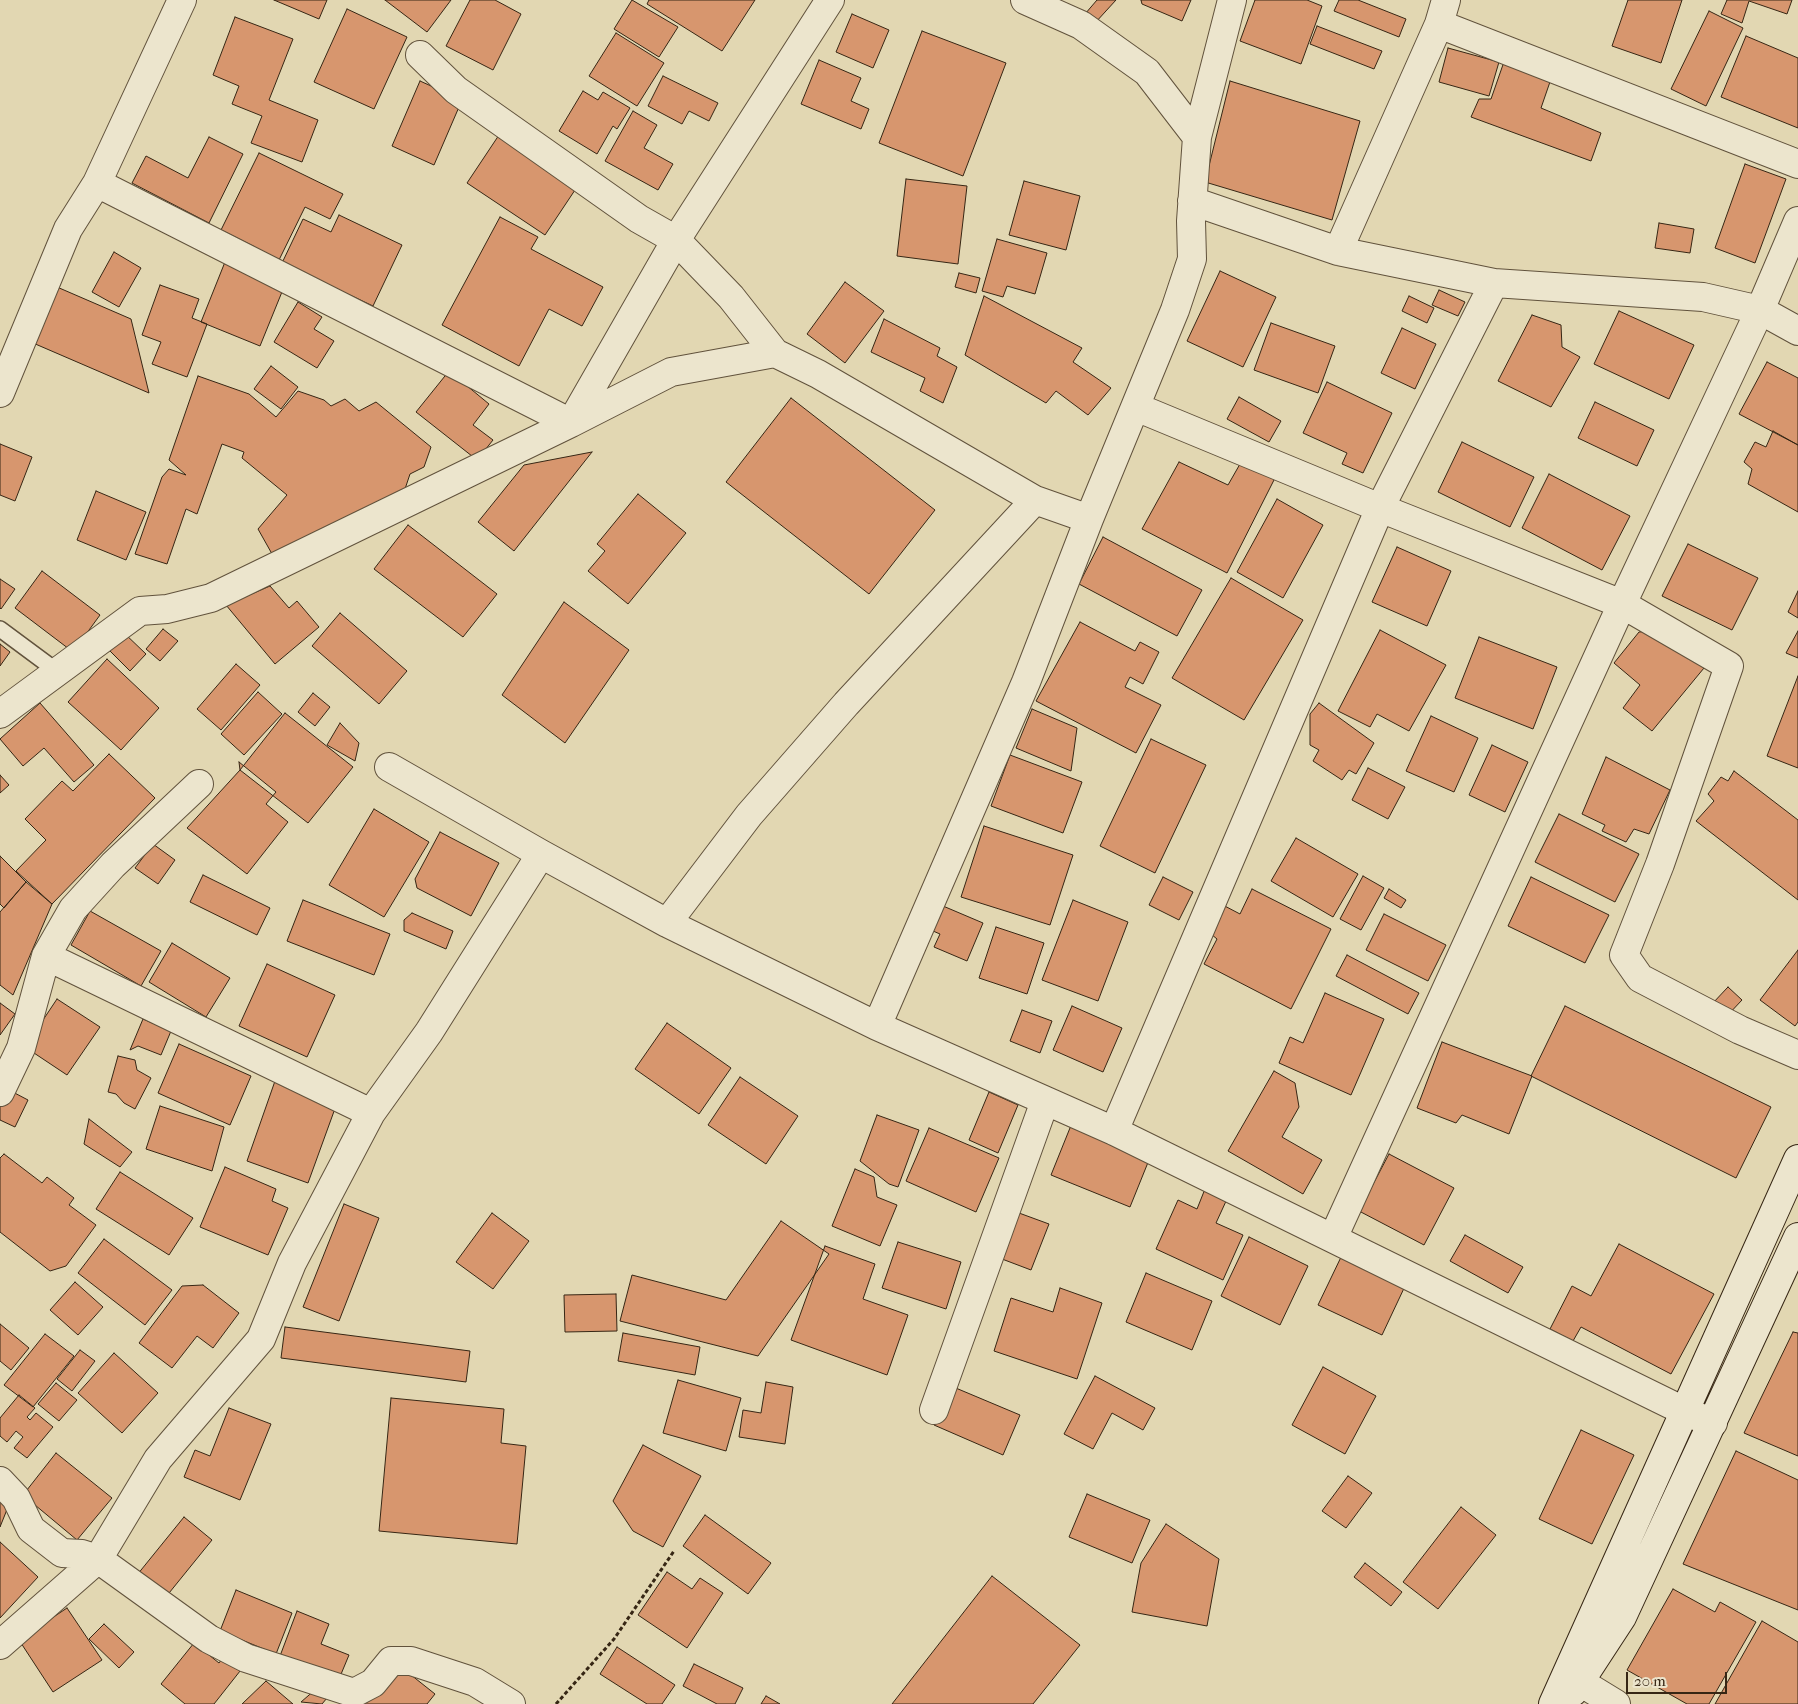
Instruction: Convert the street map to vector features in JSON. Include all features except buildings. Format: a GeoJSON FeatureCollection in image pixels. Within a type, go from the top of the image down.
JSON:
{"type":"FeatureCollection","features":[{"type":"Feature","properties":{"kind":"street"},"geometry":{"type":"LineString","coordinates":[[0,393],[68,229],[97,183],[182,0]]}},
{"type":"Feature","properties":{"kind":"street"},"geometry":{"type":"LineString","coordinates":[[571,423],[676,240],[830,0]]}},
{"type":"Feature","properties":{"kind":"street"},"geometry":{"type":"LineString","coordinates":[[1026,0],[1081,25],[1146,72],[1197,137]]}},
{"type":"Feature","properties":{"kind":"street"},"geometry":{"type":"LineString","coordinates":[[877,1026],[1026,682],[1089,520],[1175,310],[1192,259],[1192,201],[1197,137],[1232,0]]}},
{"type":"Feature","properties":{"kind":"street"},"geometry":{"type":"LineString","coordinates":[[1338,251],[1443,12],[1798,164]]}},
{"type":"Feature","properties":{"kind":"street"},"geometry":{"type":"LineString","coordinates":[[420,55],[456,90],[639,219],[676,240],[731,297],[776,353],[818,374],[1035,500],[1089,520]]}},
{"type":"Feature","properties":{"kind":"street"},"geometry":{"type":"LineString","coordinates":[[97,183],[571,423]]}},
{"type":"Feature","properties":{"kind":"street"},"geometry":{"type":"LineString","coordinates":[[1192,201],[1338,251],[1494,283],[1703,297],[1760,310],[1798,331]]}},
{"type":"Feature","properties":{"kind":"street"},"geometry":{"type":"LineString","coordinates":[[1333,1238],[1622,604],[1760,310],[1798,221]]}},
{"type":"Feature","properties":{"kind":"street"},"geometry":{"type":"LineString","coordinates":[[1114,1131],[1380,508],[1494,283]]}},
{"type":"Feature","properties":{"kind":"street"},"geometry":{"type":"LineString","coordinates":[[0,714],[140,611],[167,609],[211,598],[571,423],[671,372],[776,353]]}},
{"type":"Feature","properties":{"kind":"street"},"geometry":{"type":"LineString","coordinates":[[1136,407],[1380,508],[1622,604],[1729,666],[1660,864],[1624,955],[1640,978],[1740,1030],[1798,1055]]}},
{"type":"Feature","properties":{"kind":"street"},"geometry":{"type":"LineString","coordinates":[[667,923],[755,808],[846,704],[1035,500]]}},
{"type":"Feature","properties":{"kind":"street"},"geometry":{"type":"LineString","coordinates":[[389,766],[541,854],[667,923],[877,1026],[1114,1131],[1684,1412],[1713,1423]]}},
{"type":"Feature","properties":{"kind":"street"},"geometry":{"type":"LineString","coordinates":[[0,1092],[21,1048],[46,956],[73,909],[113,865],[199,784]]}},
{"type":"Feature","properties":{"kind":"street"},"geometry":{"type":"LineString","coordinates":[[0,1645],[98,1559],[158,1459],[261,1339],[292,1263],[371,1113],[429,1032],[541,854]]}},
{"type":"Feature","properties":{"kind":"street"},"geometry":{"type":"LineString","coordinates":[[46,956],[371,1113]]}},
{"type":"Feature","properties":{"kind":"street"},"geometry":{"type":"LineString","coordinates":[[934,1410],[1045,1101]]}},
{"type":"Feature","properties":{"kind":"street"},"geometry":{"type":"LineString","coordinates":[[1553,1704],[1798,1159]]}},
{"type":"Feature","properties":{"kind":"street"},"geometry":{"type":"LineString","coordinates":[[1565,1704],[1622,1617],[1798,1237]]}},
{"type":"Feature","properties":{"kind":"street"},"geometry":{"type":"LineString","coordinates":[[0,1481],[16,1498],[31,1529],[62,1553],[82,1554],[98,1559],[209,1639],[246,1658],[354,1693],[373,1683],[392,1660],[411,1661],[476,1682],[511,1704]]}},
{"type":"Feature","properties":{"kind":"street"},"geometry":{"type":"LineString","coordinates":[[1580,1682],[1616,1704]]}},
{"type":"Feature","properties":{"kind":"lane"},"geometry":{"type":"LineString","coordinates":[[0,629],[58,672]]}},
{"type":"Feature","properties":{"kind":"path"},"geometry":{"type":"LineString","coordinates":[[556,1704],[614,1639],[674,1550]]}}]}
